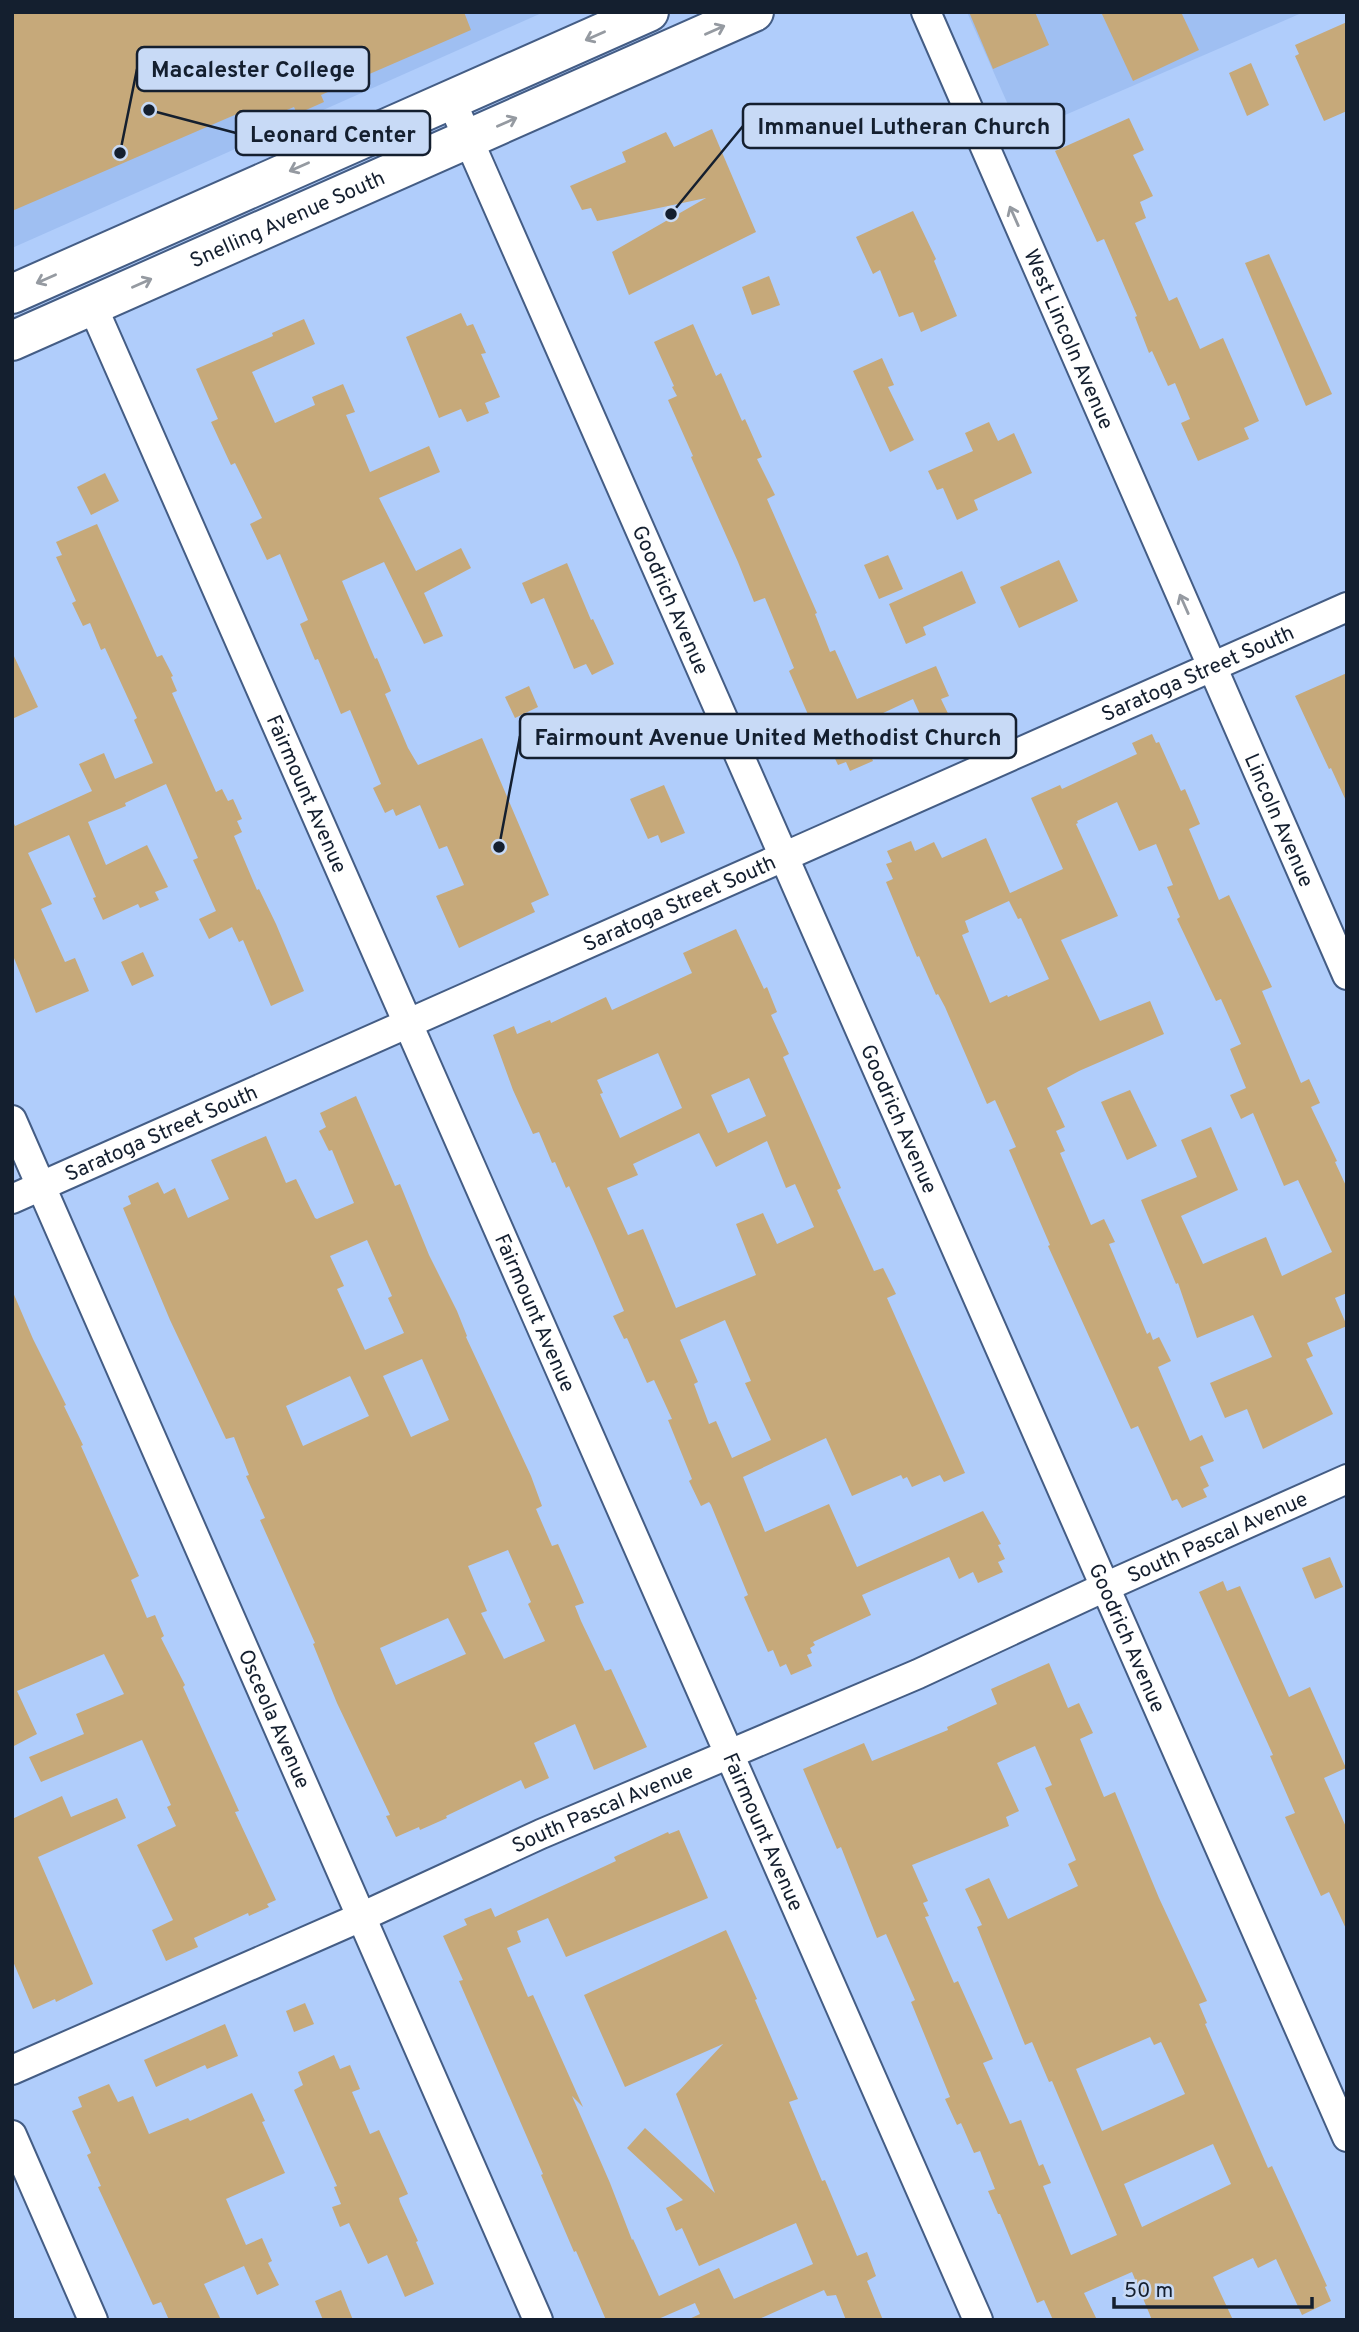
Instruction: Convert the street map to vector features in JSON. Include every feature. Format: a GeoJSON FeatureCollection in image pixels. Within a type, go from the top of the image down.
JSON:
{"type":"FeatureCollection","features":[{"type":"Feature","properties":{"kind":"main road","name":"Snelling Avenue South"},"geometry":{"type":"LineString","coordinates":[[12,294],[649,12]]}},
{"type":"Feature","properties":{"kind":"main road","name":"Snelling Avenue South"},"geometry":{"type":"LineString","coordinates":[[12,341],[754,12]]}},
{"type":"Feature","properties":{"kind":"street","name":"West Lincoln Avenue"},"geometry":{"type":"LineString","coordinates":[[926,12],[1212,667]]}},
{"type":"Feature","properties":{"kind":"street","name":"Goodrich Avenue"},"geometry":{"type":"LineString","coordinates":[[451,100],[1347,2137]]}},
{"type":"Feature","properties":{"kind":"street","name":"Fairmount Avenue"},"geometry":{"type":"LineString","coordinates":[[92,305],[978,2320]]}},
{"type":"Feature","properties":{"kind":"street","name":"Saratoga Street South"},"geometry":{"type":"LineString","coordinates":[[12,1199],[1347,607]]}},
{"type":"Feature","properties":{"kind":"street","name":"Lincoln Avenue"},"geometry":{"type":"LineString","coordinates":[[1212,667],[1347,975]]}},
{"type":"Feature","properties":{"kind":"street","name":"Osceola Avenue"},"geometry":{"type":"LineString","coordinates":[[12,1120],[538,2320]]}},
{"type":"Feature","properties":{"kind":"street","name":"South Pascal Avenue"},"geometry":{"type":"LineString","coordinates":[[12,2070],[361,1917],[541,1834],[918,1674],[1347,1479]]}},
{"type":"Feature","properties":{"kind":"street"},"geometry":{"type":"LineString","coordinates":[[12,2135],[93,2320]]}},
{"type":"Feature","properties":{"kind":"shaded area"},"geometry":{"type":"Polygon","coordinates":[[[12,12],[544,12],[12,248],[12,12]]]}},
{"type":"Feature","properties":{"kind":"shaded area"},"geometry":{"type":"Polygon","coordinates":[[[967,12],[1304,12],[1021,134],[967,12]]]}},
{"type":"Feature","properties":{"kind":"building"},"geometry":{"type":"Polygon","coordinates":[[[12,12],[464,12],[471,30],[321,95],[324,102],[297,114],[294,107],[244,128],[237,114],[12,211],[12,12]]]}},
{"type":"Feature","properties":{"kind":"building"},"geometry":{"type":"Polygon","coordinates":[[[969,12],[1035,12],[1049,45],[993,69],[969,12]]]}},
{"type":"Feature","properties":{"kind":"building"},"geometry":{"type":"Polygon","coordinates":[[[1101,12],[1181,12],[1199,50],[1133,81],[1101,12]]]}},
{"type":"Feature","properties":{"kind":"building"},"geometry":{"type":"Polygon","coordinates":[[[1347,22],[1347,111],[1324,121],[1295,56],[1299,54],[1295,45],[1347,22]]]}},
{"type":"Feature","properties":{"kind":"building"},"geometry":{"type":"Polygon","coordinates":[[[1251,63],[1269,105],[1247,116],[1229,73],[1251,63]]]}},
{"type":"Feature","properties":{"kind":"building"},"geometry":{"type":"Polygon","coordinates":[[[1129,118],[1144,150],[1133,155],[1153,196],[1140,202],[1146,218],[1135,223],[1169,301],[1177,297],[1200,349],[1223,338],[1259,421],[1244,428],[1249,439],[1198,461],[1181,423],[1190,419],[1175,383],[1168,386],[1152,351],[1149,353],[1135,317],[1137,316],[1104,239],[1097,242],[1055,151],[1129,118]]]}},
{"type":"Feature","properties":{"kind":"building"},"geometry":{"type":"Polygon","coordinates":[[[712,129],[756,232],[629,295],[612,252],[706,198],[597,221],[591,208],[582,210],[570,186],[626,162],[622,152],[666,132],[674,147],[712,129]]]}},
{"type":"Feature","properties":{"kind":"building"},"geometry":{"type":"Polygon","coordinates":[[[913,211],[936,259],[934,261],[957,316],[921,332],[913,312],[899,317],[880,270],[873,274],[856,237],[913,211]]]}},
{"type":"Feature","properties":{"kind":"building"},"geometry":{"type":"Polygon","coordinates":[[[1269,254],[1332,394],[1306,406],[1245,263],[1269,254]]]}},
{"type":"Feature","properties":{"kind":"building"},"geometry":{"type":"Polygon","coordinates":[[[769,276],[780,305],[752,315],[742,287],[769,276]]]}},
{"type":"Feature","properties":{"kind":"building"},"geometry":{"type":"Polygon","coordinates":[[[461,313],[467,326],[473,324],[486,353],[481,354],[500,397],[485,403],[489,413],[467,422],[461,409],[439,418],[406,337],[461,313]]]}},
{"type":"Feature","properties":{"kind":"building"},"geometry":{"type":"Polygon","coordinates":[[[304,319],[315,344],[252,372],[275,423],[315,405],[312,397],[343,384],[355,412],[346,415],[370,472],[429,446],[440,472],[379,498],[416,571],[461,548],[471,568],[424,593],[443,636],[424,644],[384,562],[342,581],[391,691],[385,694],[418,765],[482,738],[549,895],[531,903],[535,912],[459,948],[436,896],[464,885],[447,846],[439,849],[420,805],[396,816],[393,809],[385,813],[373,788],[381,784],[350,710],[341,714],[300,624],[308,620],[280,554],[267,560],[250,524],[262,518],[235,463],[231,465],[211,422],[218,419],[196,369],[273,336],[272,333],[304,319]]]}},
{"type":"Feature","properties":{"kind":"building"},"geometry":{"type":"Polygon","coordinates":[[[693,324],[716,376],[721,373],[742,421],[745,419],[762,457],[757,459],[775,495],[767,499],[817,613],[815,614],[830,652],[835,650],[857,699],[936,666],[949,696],[941,699],[955,728],[931,739],[913,699],[864,722],[876,748],[869,751],[873,761],[850,771],[846,762],[838,765],[830,748],[824,751],[789,671],[794,668],[765,598],[754,602],[668,400],[677,396],[654,342],[693,324]]]}},
{"type":"Feature","properties":{"kind":"building"},"geometry":{"type":"Polygon","coordinates":[[[882,358],[894,385],[888,387],[914,440],[890,452],[853,371],[882,358]]]}},
{"type":"Feature","properties":{"kind":"building"},"geometry":{"type":"Polygon","coordinates":[[[989,422],[998,441],[1014,433],[1032,473],[974,500],[978,510],[957,520],[943,488],[937,490],[928,471],[973,451],[965,433],[989,422]]]}},
{"type":"Feature","properties":{"kind":"building"},"geometry":{"type":"Polygon","coordinates":[[[105,473],[119,501],[91,515],[77,487],[105,473]]]}},
{"type":"Feature","properties":{"kind":"building"},"geometry":{"type":"Polygon","coordinates":[[[97,524],[157,657],[162,655],[173,676],[171,677],[177,691],[172,693],[216,792],[222,789],[228,801],[233,799],[242,819],[237,821],[242,832],[234,836],[304,991],[271,1006],[243,940],[239,942],[232,927],[209,939],[199,919],[216,911],[193,860],[198,858],[166,784],[125,803],[126,806],[88,822],[106,865],[147,845],[168,887],[155,892],[159,900],[140,908],[138,904],[103,920],[69,835],[28,853],[52,904],[41,909],[65,962],[75,958],[89,991],[36,1013],[12,953],[12,819],[15,826],[92,791],[79,764],[104,753],[115,779],[153,763],[134,720],[137,718],[105,648],[101,650],[90,623],[83,626],[72,603],[76,601],[56,557],[62,555],[56,542],[97,524]]]}},
{"type":"Feature","properties":{"kind":"building"},"geometry":{"type":"Polygon","coordinates":[[[888,555],[903,589],[879,599],[864,565],[888,555]]]}},
{"type":"Feature","properties":{"kind":"building"},"geometry":{"type":"Polygon","coordinates":[[[1059,560],[1078,601],[1019,628],[1000,587],[1059,560]]]}},
{"type":"Feature","properties":{"kind":"building"},"geometry":{"type":"Polygon","coordinates":[[[567,563],[591,620],[593,619],[614,664],[592,675],[586,664],[574,669],[544,598],[531,604],[522,583],[567,563]]]}},
{"type":"Feature","properties":{"kind":"building"},"geometry":{"type":"Polygon","coordinates":[[[962,571],[976,603],[923,627],[926,635],[906,644],[889,604],[962,571]]]}},
{"type":"Feature","properties":{"kind":"building"},"geometry":{"type":"Polygon","coordinates":[[[12,652],[38,707],[12,719],[12,652]]]}},
{"type":"Feature","properties":{"kind":"building"},"geometry":{"type":"Polygon","coordinates":[[[1347,673],[1347,803],[1295,696],[1347,673]]]}},
{"type":"Feature","properties":{"kind":"building"},"geometry":{"type":"Polygon","coordinates":[[[529,686],[538,707],[515,718],[505,697],[529,686]]]}},
{"type":"Feature","properties":{"kind":"building"},"geometry":{"type":"Polygon","coordinates":[[[1152,734],[1156,743],[1159,742],[1181,791],[1185,789],[1200,824],[1189,829],[1219,900],[1229,895],[1272,987],[1262,991],[1301,1083],[1309,1079],[1320,1103],[1311,1107],[1347,1188],[1347,1293],[1335,1298],[1347,1326],[1307,1343],[1313,1356],[1306,1359],[1333,1414],[1263,1449],[1247,1409],[1225,1418],[1210,1383],[1272,1357],[1253,1315],[1197,1338],[1178,1283],[1176,1284],[1141,1200],[1197,1177],[1181,1140],[1211,1127],[1238,1190],[1181,1216],[1203,1264],[1266,1237],[1282,1276],[1332,1252],[1298,1180],[1284,1186],[1253,1113],[1241,1119],[1230,1095],[1246,1088],[1230,1049],[1241,1044],[1221,999],[1216,1001],[1177,919],[1180,917],[1167,887],[1173,885],[1156,844],[1139,851],[1117,802],[1077,821],[1076,824],[1118,916],[1061,940],[1100,1021],[1150,1001],[1164,1034],[1047,1088],[1065,1127],[1056,1131],[1065,1151],[1060,1153],[1091,1225],[1104,1219],[1115,1242],[1109,1244],[1147,1334],[1150,1332],[1153,1340],[1159,1337],[1171,1361],[1158,1367],[1190,1441],[1202,1435],[1214,1461],[1200,1467],[1209,1486],[1203,1489],[1207,1497],[1182,1508],[1177,1499],[1172,1501],[1138,1426],[1131,1429],[1048,1246],[1050,1245],[1009,1150],[1016,1147],[995,1100],[987,1104],[945,1007],[938,994],[936,995],[919,956],[917,957],[886,882],[893,879],[886,864],[892,862],[887,851],[911,841],[915,851],[934,842],[942,858],[986,838],[1010,893],[1063,869],[1031,798],[1060,785],[1062,789],[1137,754],[1132,743],[1152,734]],[[1009,901],[965,921],[969,932],[962,935],[990,1003],[1049,979],[1021,918],[1018,919],[1009,901]]]}},
{"type":"Feature","properties":{"kind":"building"},"geometry":{"type":"Polygon","coordinates":[[[664,785],[685,833],[661,843],[658,835],[648,839],[630,799],[664,785]]]}},
{"type":"Feature","properties":{"kind":"building"},"geometry":{"type":"Polygon","coordinates":[[[736,929],[764,989],[767,987],[777,1012],[771,1015],[789,1054],[783,1057],[841,1188],[837,1190],[874,1271],[883,1268],[896,1294],[887,1298],[965,1473],[944,1482],[940,1475],[912,1487],[907,1477],[903,1479],[901,1475],[852,1496],[826,1438],[743,1477],[765,1532],[829,1504],[857,1567],[983,1511],[1001,1544],[998,1545],[1005,1559],[998,1562],[1003,1572],[978,1583],[973,1572],[959,1579],[949,1557],[862,1595],[871,1615],[813,1642],[815,1645],[810,1648],[812,1653],[807,1655],[812,1666],[791,1675],[786,1664],[780,1667],[773,1650],[768,1652],[744,1597],[748,1595],[711,1505],[709,1502],[701,1506],[689,1481],[692,1479],[668,1420],[672,1419],[654,1380],[647,1383],[627,1338],[624,1339],[613,1316],[624,1311],[593,1239],[569,1186],[566,1188],[555,1162],[552,1163],[539,1132],[533,1134],[493,1035],[514,1026],[517,1034],[550,1020],[551,1023],[606,997],[612,1010],[692,973],[683,953],[736,929]],[[658,1053],[597,1080],[603,1093],[600,1094],[620,1138],[682,1108],[658,1053]],[[749,1078],[711,1095],[728,1133],[766,1116],[749,1078]],[[699,1133],[633,1164],[638,1175],[607,1188],[628,1235],[643,1229],[676,1308],[756,1275],[736,1224],[763,1213],[777,1244],[814,1227],[795,1184],[786,1188],[767,1141],[716,1167],[699,1133]],[[725,1320],[680,1340],[698,1382],[694,1384],[709,1424],[716,1421],[732,1458],[771,1440],[745,1383],[751,1381],[725,1320]]]}},
{"type":"Feature","properties":{"kind":"building"},"geometry":{"type":"Polygon","coordinates":[[[143,952],[154,976],[132,986],[121,962],[143,952]]]}},
{"type":"Feature","properties":{"kind":"building"},"geometry":{"type":"Polygon","coordinates":[[[1130,1090],[1157,1146],[1127,1160],[1101,1102],[1130,1090]]]}},
{"type":"Feature","properties":{"kind":"building"},"geometry":{"type":"Polygon","coordinates":[[[356,1096],[395,1186],[400,1184],[429,1255],[531,1476],[542,1506],[536,1509],[552,1546],[558,1544],[584,1603],[575,1606],[581,1621],[605,1671],[611,1669],[647,1747],[594,1770],[575,1724],[534,1743],[549,1778],[525,1789],[521,1780],[446,1816],[447,1818],[396,1837],[386,1816],[390,1815],[337,1703],[313,1644],[315,1643],[260,1520],[265,1518],[246,1476],[249,1475],[234,1437],[226,1439],[170,1320],[123,1208],[131,1204],[128,1196],[158,1182],[164,1194],[175,1188],[188,1218],[229,1199],[211,1160],[266,1136],[286,1183],[296,1179],[315,1218],[354,1203],[332,1150],[329,1151],[319,1131],[326,1127],[320,1113],[356,1096]],[[367,1240],[330,1256],[344,1286],[337,1289],[365,1350],[404,1333],[388,1298],[392,1296],[367,1240]],[[422,1359],[383,1376],[411,1437],[449,1420],[422,1359]],[[350,1376],[286,1406],[303,1446],[369,1416],[350,1376]],[[508,1550],[468,1566],[487,1611],[481,1613],[504,1659],[545,1641],[508,1550]],[[448,1618],[380,1648],[396,1685],[466,1654],[448,1618]]]}},
{"type":"Feature","properties":{"kind":"building"},"geometry":{"type":"Polygon","coordinates":[[[12,1290],[66,1405],[64,1406],[83,1445],[81,1446],[139,1576],[131,1580],[147,1618],[155,1615],[164,1636],[161,1638],[185,1685],[183,1687],[239,1811],[235,1812],[276,1900],[267,1904],[269,1907],[249,1916],[248,1913],[194,1938],[198,1947],[166,1961],[152,1930],[173,1920],[137,1845],[176,1826],[167,1807],[171,1805],[142,1740],[41,1782],[29,1757],[84,1734],[76,1714],[124,1694],[104,1654],[17,1691],[37,1734],[12,1747],[12,1290]]]}},
{"type":"Feature","properties":{"kind":"building"},"geometry":{"type":"Polygon","coordinates":[[[1330,1557],[1343,1587],[1315,1599],[1302,1568],[1330,1557]]]}},
{"type":"Feature","properties":{"kind":"building"},"geometry":{"type":"Polygon","coordinates":[[[1223,1581],[1227,1591],[1240,1586],[1289,1697],[1310,1687],[1346,1768],[1324,1778],[1347,1829],[1347,1931],[1329,1892],[1321,1896],[1285,1817],[1295,1813],[1270,1756],[1273,1755],[1199,1592],[1223,1581]]]}},
{"type":"Feature","properties":{"kind":"building"},"geometry":{"type":"Polygon","coordinates":[[[1049,1663],[1068,1708],[1079,1703],[1093,1733],[1080,1739],[1104,1797],[1115,1792],[1159,1898],[1207,2001],[1199,2004],[1207,2023],[1205,2024],[1268,2168],[1272,2166],[1327,2286],[1325,2287],[1331,2301],[1302,2315],[1276,2259],[1258,2268],[1253,2258],[1213,2277],[1233,2320],[1152,2320],[1132,2272],[1084,2293],[1097,2320],[1053,2320],[1044,2300],[1037,2303],[988,2191],[995,2189],[980,2151],[974,2153],[961,2123],[957,2125],[945,2099],[950,2097],[911,2002],[915,2000],[886,1934],[877,1938],[841,1847],[837,1849],[803,1769],[864,1743],[872,1761],[948,1730],[947,1727],[997,1704],[991,1689],[1049,1663]],[[1035,1746],[997,1763],[1019,1811],[1006,1817],[1009,1826],[912,1865],[928,1901],[923,1903],[929,1916],[925,1917],[954,1983],[958,1981],[993,2059],[983,2063],[1010,2124],[1021,2120],[1039,2166],[1043,2164],[1051,2183],[1043,2186],[1071,2255],[1117,2235],[1052,2081],[1049,2082],[1032,2042],[1025,2045],[977,1927],[982,1925],[965,1889],[989,1878],[1008,1919],[1078,1886],[1068,1864],[1076,1860],[1045,1788],[1052,1785],[1035,1746]],[[1150,2037],[1076,2069],[1102,2131],[1185,2094],[1161,2042],[1154,2045],[1150,2037]],[[1213,2144],[1124,2184],[1142,2227],[1231,2184],[1213,2144]]]}},
{"type":"Feature","properties":{"kind":"building"},"geometry":{"type":"Polygon","coordinates":[[[62,1796],[71,1817],[117,1798],[126,1818],[38,1857],[93,1984],[56,2002],[55,1999],[33,2009],[12,1959],[12,1819],[62,1796]]]}},
{"type":"Feature","properties":{"kind":"building"},"geometry":{"type":"Polygon","coordinates":[[[679,1830],[708,1898],[566,1957],[548,1918],[517,1931],[521,1942],[507,1948],[528,1997],[533,1995],[583,2107],[572,2096],[632,2240],[659,2296],[719,2268],[734,2299],[813,2264],[796,2223],[699,2266],[682,2228],[676,2231],[666,2208],[683,2200],[627,2148],[645,2128],[715,2193],[676,2094],[723,2044],[625,2087],[584,1995],[726,1930],[798,2099],[789,2102],[822,2181],[825,2180],[857,2256],[867,2252],[876,2276],[867,2281],[883,2320],[846,2320],[836,2295],[827,2296],[824,2290],[757,2320],[687,2320],[700,2314],[695,2303],[656,2320],[606,2320],[576,2251],[574,2252],[459,1981],[463,1980],[443,1936],[467,1925],[464,1919],[491,1908],[495,1917],[616,1861],[614,1857],[668,1832],[669,1834],[679,1830]]]}},
{"type":"Feature","properties":{"kind":"building"},"geometry":{"type":"Polygon","coordinates":[[[305,2003],[314,2024],[294,2032],[286,2011],[305,2003]]]}},
{"type":"Feature","properties":{"kind":"building"},"geometry":{"type":"Polygon","coordinates":[[[225,2024],[238,2056],[207,2069],[205,2065],[156,2087],[144,2060],[225,2024]]]}},
{"type":"Feature","properties":{"kind":"building"},"geometry":{"type":"Polygon","coordinates":[[[334,2055],[340,2069],[350,2065],[360,2089],[352,2092],[370,2134],[379,2130],[408,2194],[399,2198],[400,2202],[434,2284],[405,2297],[387,2255],[368,2264],[349,2223],[340,2227],[332,2207],[341,2204],[334,2187],[337,2186],[294,2090],[303,2085],[298,2072],[334,2055]]]}},
{"type":"Feature","properties":{"kind":"building"},"geometry":{"type":"Polygon","coordinates":[[[109,2084],[118,2102],[133,2096],[149,2134],[188,2118],[190,2121],[252,2093],[285,2173],[226,2199],[246,2245],[262,2238],[272,2261],[268,2263],[279,2285],[257,2295],[244,2266],[204,2284],[221,2320],[169,2320],[161,2302],[153,2305],[98,2187],[101,2186],[87,2155],[91,2153],[72,2111],[82,2107],[78,2097],[109,2084]]]}},
{"type":"Feature","properties":{"kind":"building"},"geometry":{"type":"Polygon","coordinates":[[[341,2290],[353,2320],[323,2320],[315,2301],[341,2290]]]}},
{"type":"Feature","properties":{"kind":"place","name":"Leonard Center"},"geometry":{"type":"Point","coordinates":[149,110]}},
{"type":"Feature","properties":{"kind":"place","name":"Macalester College"},"geometry":{"type":"Point","coordinates":[120,153]}},
{"type":"Feature","properties":{"kind":"place","name":"Immanuel Lutheran Church"},"geometry":{"type":"Point","coordinates":[671,214]}},
{"type":"Feature","properties":{"kind":"place","name":"Fairmount Avenue United Methodist Church"},"geometry":{"type":"Point","coordinates":[499,847]}}]}
